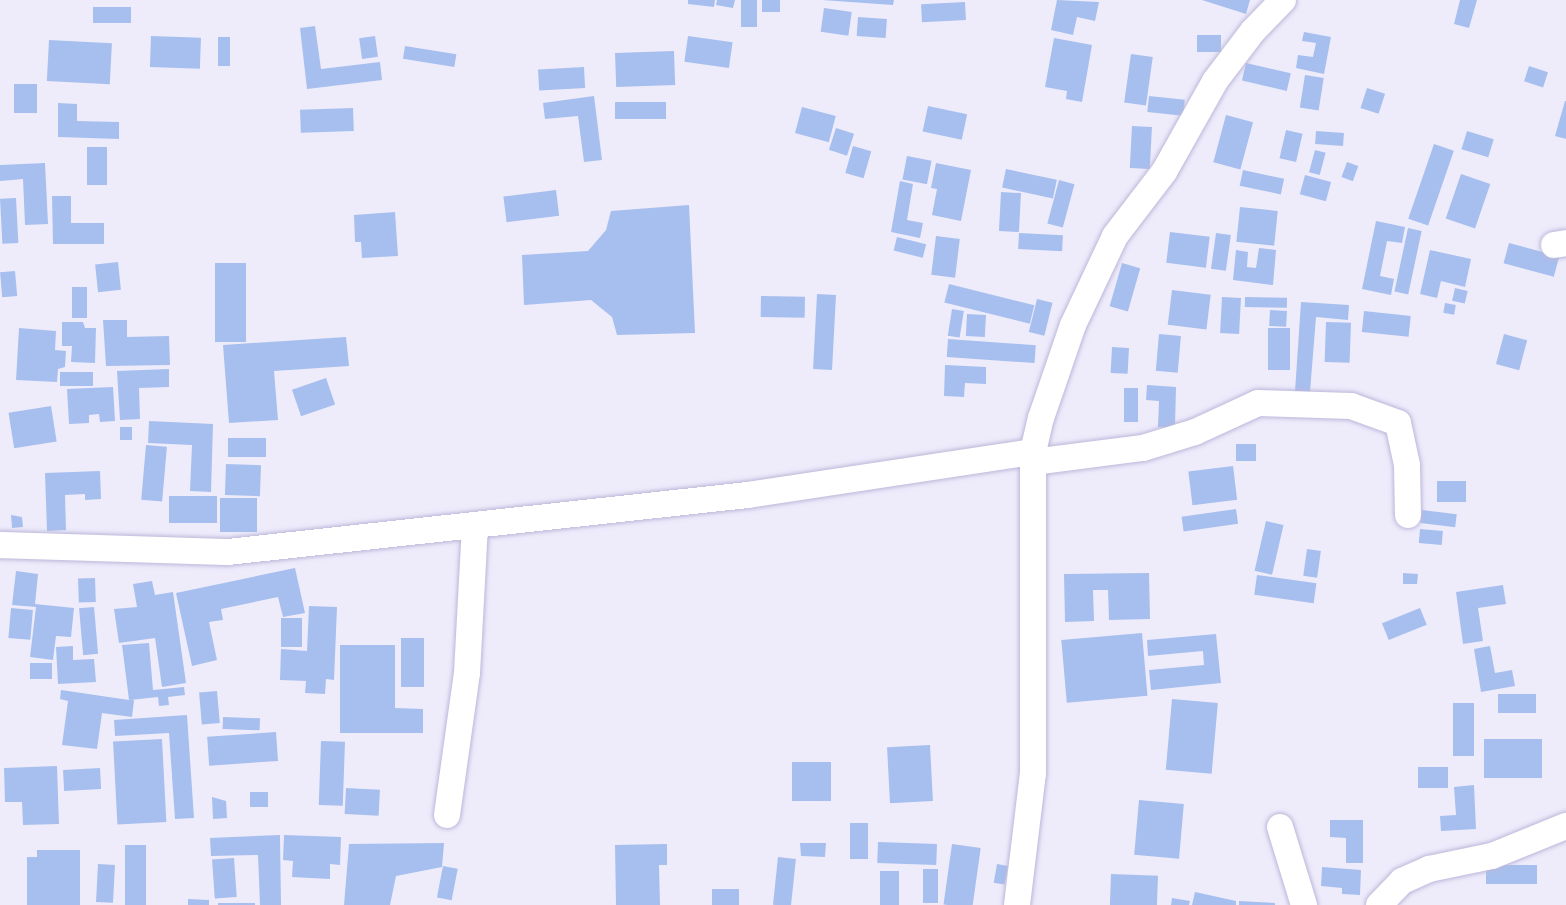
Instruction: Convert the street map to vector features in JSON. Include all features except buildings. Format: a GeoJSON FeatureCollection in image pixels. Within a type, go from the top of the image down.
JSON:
{"type":"FeatureCollection","features":[{"type":"Feature","properties":{"kind":"street"},"geometry":{"type":"LineString","coordinates":[[1017,905],[1033,773],[1033,457],[1073,325],[1115,236],[1164,172],[1215,81],[1253,31],[1283,0]]}},
{"type":"Feature","properties":{"kind":"street"},"geometry":{"type":"LineString","coordinates":[[0,545],[228,552],[748,495],[1033,457],[1143,448],[1195,432],[1258,403],[1351,406],[1398,423],[1407,465],[1408,515]]}},
{"type":"Feature","properties":{"kind":"street"},"geometry":{"type":"LineString","coordinates":[[447,815],[467,673],[475,525]]}},
{"type":"Feature","properties":{"kind":"street"},"geometry":{"type":"LineString","coordinates":[[1379,905],[1402,881],[1429,869],[1492,856],[1566,826]]}},
{"type":"Feature","properties":{"kind":"street"},"geometry":{"type":"LineString","coordinates":[[1280,827],[1305,905]]}}]}
